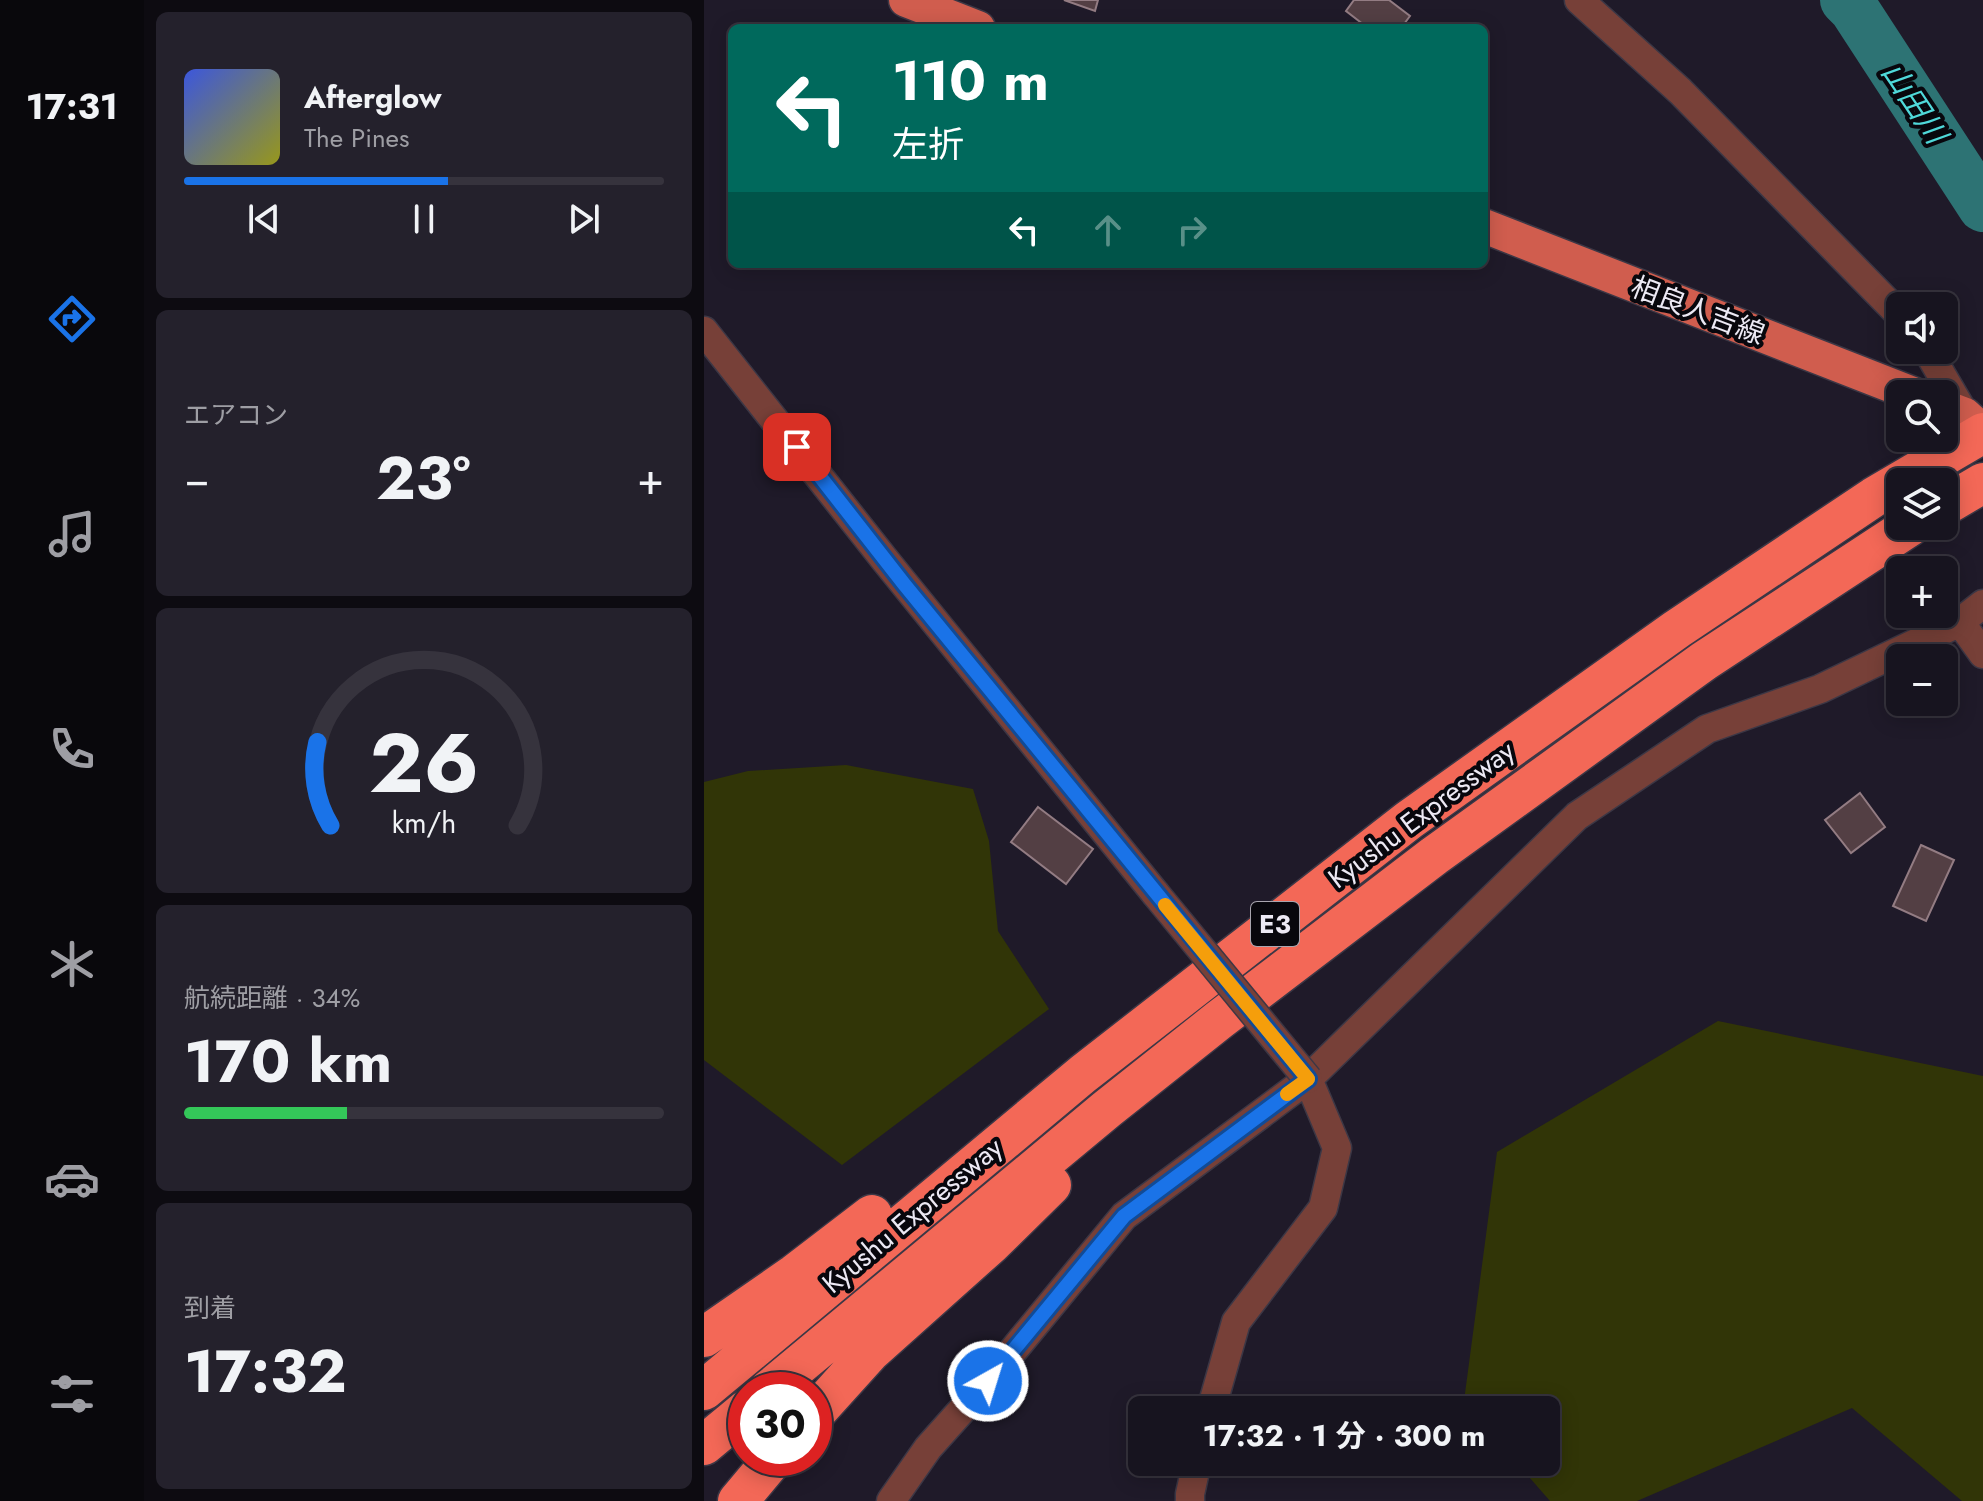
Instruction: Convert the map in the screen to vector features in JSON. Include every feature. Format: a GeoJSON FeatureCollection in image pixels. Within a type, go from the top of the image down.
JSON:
{"type":"FeatureCollection","features":[{"type":"Feature","properties":{"kind":"highway","name":"Kyushu Expressway"},"geometry":{"type":"LineString","coordinates":[[704,1390],[1083,1074],[1409,820],[1651,647],[1874,497],[1969,422]]}},
{"type":"Feature","properties":{"kind":"highway"},"geometry":{"type":"LineString","coordinates":[[1958,498],[1983,483]]}},
{"type":"Feature","properties":{"kind":"highway","name":"Kyushu Expressway"},"geometry":{"type":"LineString","coordinates":[[790,1372],[1107,1109],[1434,856],[1691,670],[1888,540]]}},
{"type":"Feature","properties":{"kind":"highway"},"geometry":{"type":"LineString","coordinates":[[704,1337],[795,1274],[1073,1060],[1283,917]]}},
{"type":"Feature","properties":{"kind":"highway"},"geometry":{"type":"LineString","coordinates":[[832,1394],[870,1352],[992,1243],[1219,1020]]}},
{"type":"Feature","properties":{"kind":"highway"},"geometry":{"type":"LineString","coordinates":[[704,1445],[728,1425]]}},
{"type":"Feature","properties":{"kind":"highway"},"geometry":{"type":"LineString","coordinates":[[738,1501],[759,1476]]}},
{"type":"Feature","properties":{"kind":"main road"},"geometry":{"type":"LineString","coordinates":[[906,0],[968,24]]}},
{"type":"Feature","properties":{"kind":"main road","name":"相良人吉線"},"geometry":{"type":"LineString","coordinates":[[1488,228],[1886,383]]}},
{"type":"Feature","properties":{"kind":"street"},"geometry":{"type":"LineString","coordinates":[[1579,0],[1680,91],[1886,301]]}},
{"type":"Feature","properties":{"kind":"street"},"geometry":{"type":"LineString","coordinates":[[704,331],[885,560],[1308,1079],[1337,1148],[1323,1208],[1236,1322],[1215,1396]]}},
{"type":"Feature","properties":{"kind":"street"},"geometry":{"type":"LineString","coordinates":[[1935,364],[1969,422]]}},
{"type":"Feature","properties":{"kind":"street"},"geometry":{"type":"LineString","coordinates":[[891,1501],[928,1448],[988,1381],[1124,1216],[1308,1079],[1577,816],[1707,729],[1820,689],[1960,622],[1983,604]]}},
{"type":"Feature","properties":{"kind":"street"},"geometry":{"type":"LineString","coordinates":[[1960,622],[1983,654]]}},
{"type":"Feature","properties":{"kind":"street"},"geometry":{"type":"LineString","coordinates":[[1190,1501],[1194,1476]]}},
{"type":"Feature","properties":{"kind":"green space"},"geometry":{"type":"Polygon","coordinates":[[[846,765],[973,789],[989,841],[998,931],[1049,1009],[842,1165],[704,1060],[704,782],[748,771],[846,765]]]}},
{"type":"Feature","properties":{"kind":"green space"},"geometry":{"type":"Polygon","coordinates":[[[1718,1021],[1983,1076],[1983,1501],[1962,1501],[1852,1408],[1637,1501],[1550,1501],[1528,1476],[1560,1476],[1560,1396],[1465,1396],[1497,1152],[1718,1021]]]}},
{"type":"Feature","properties":{"kind":"building"},"geometry":{"type":"Polygon","coordinates":[[[1064,0],[1098,0],[1095,11],[1064,0]]]}},
{"type":"Feature","properties":{"kind":"building"},"geometry":{"type":"Polygon","coordinates":[[[1354,0],[1389,0],[1410,16],[1404,24],[1363,24],[1346,11],[1354,0]]]}},
{"type":"Feature","properties":{"kind":"building"},"geometry":{"type":"Polygon","coordinates":[[[1860,793],[1885,827],[1851,853],[1825,820],[1860,793]]]}},
{"type":"Feature","properties":{"kind":"building"},"geometry":{"type":"Polygon","coordinates":[[[1038,807],[1093,849],[1066,884],[1011,842],[1038,807]]]}},
{"type":"Feature","properties":{"kind":"building"},"geometry":{"type":"Polygon","coordinates":[[[1921,845],[1954,860],[1926,921],[1893,906],[1921,845]]]}},
{"type":"Feature","properties":{"kind":"waterway","name":"山田川"},"geometry":{"type":"LineString","coordinates":[[1845,0],[1854,9],[1983,207]]}},
{"type":"Feature","properties":{"kind":"slow traffic"},"geometry":{"type":"LineString","coordinates":[[1165,905],[1308,1079],[1287,1094]]}},
{"type":"Feature","properties":{"kind":"route"},"geometry":{"type":"LineString","coordinates":[[797,447],[904,584],[1308,1079],[1124,1216],[988,1381]]}}]}
